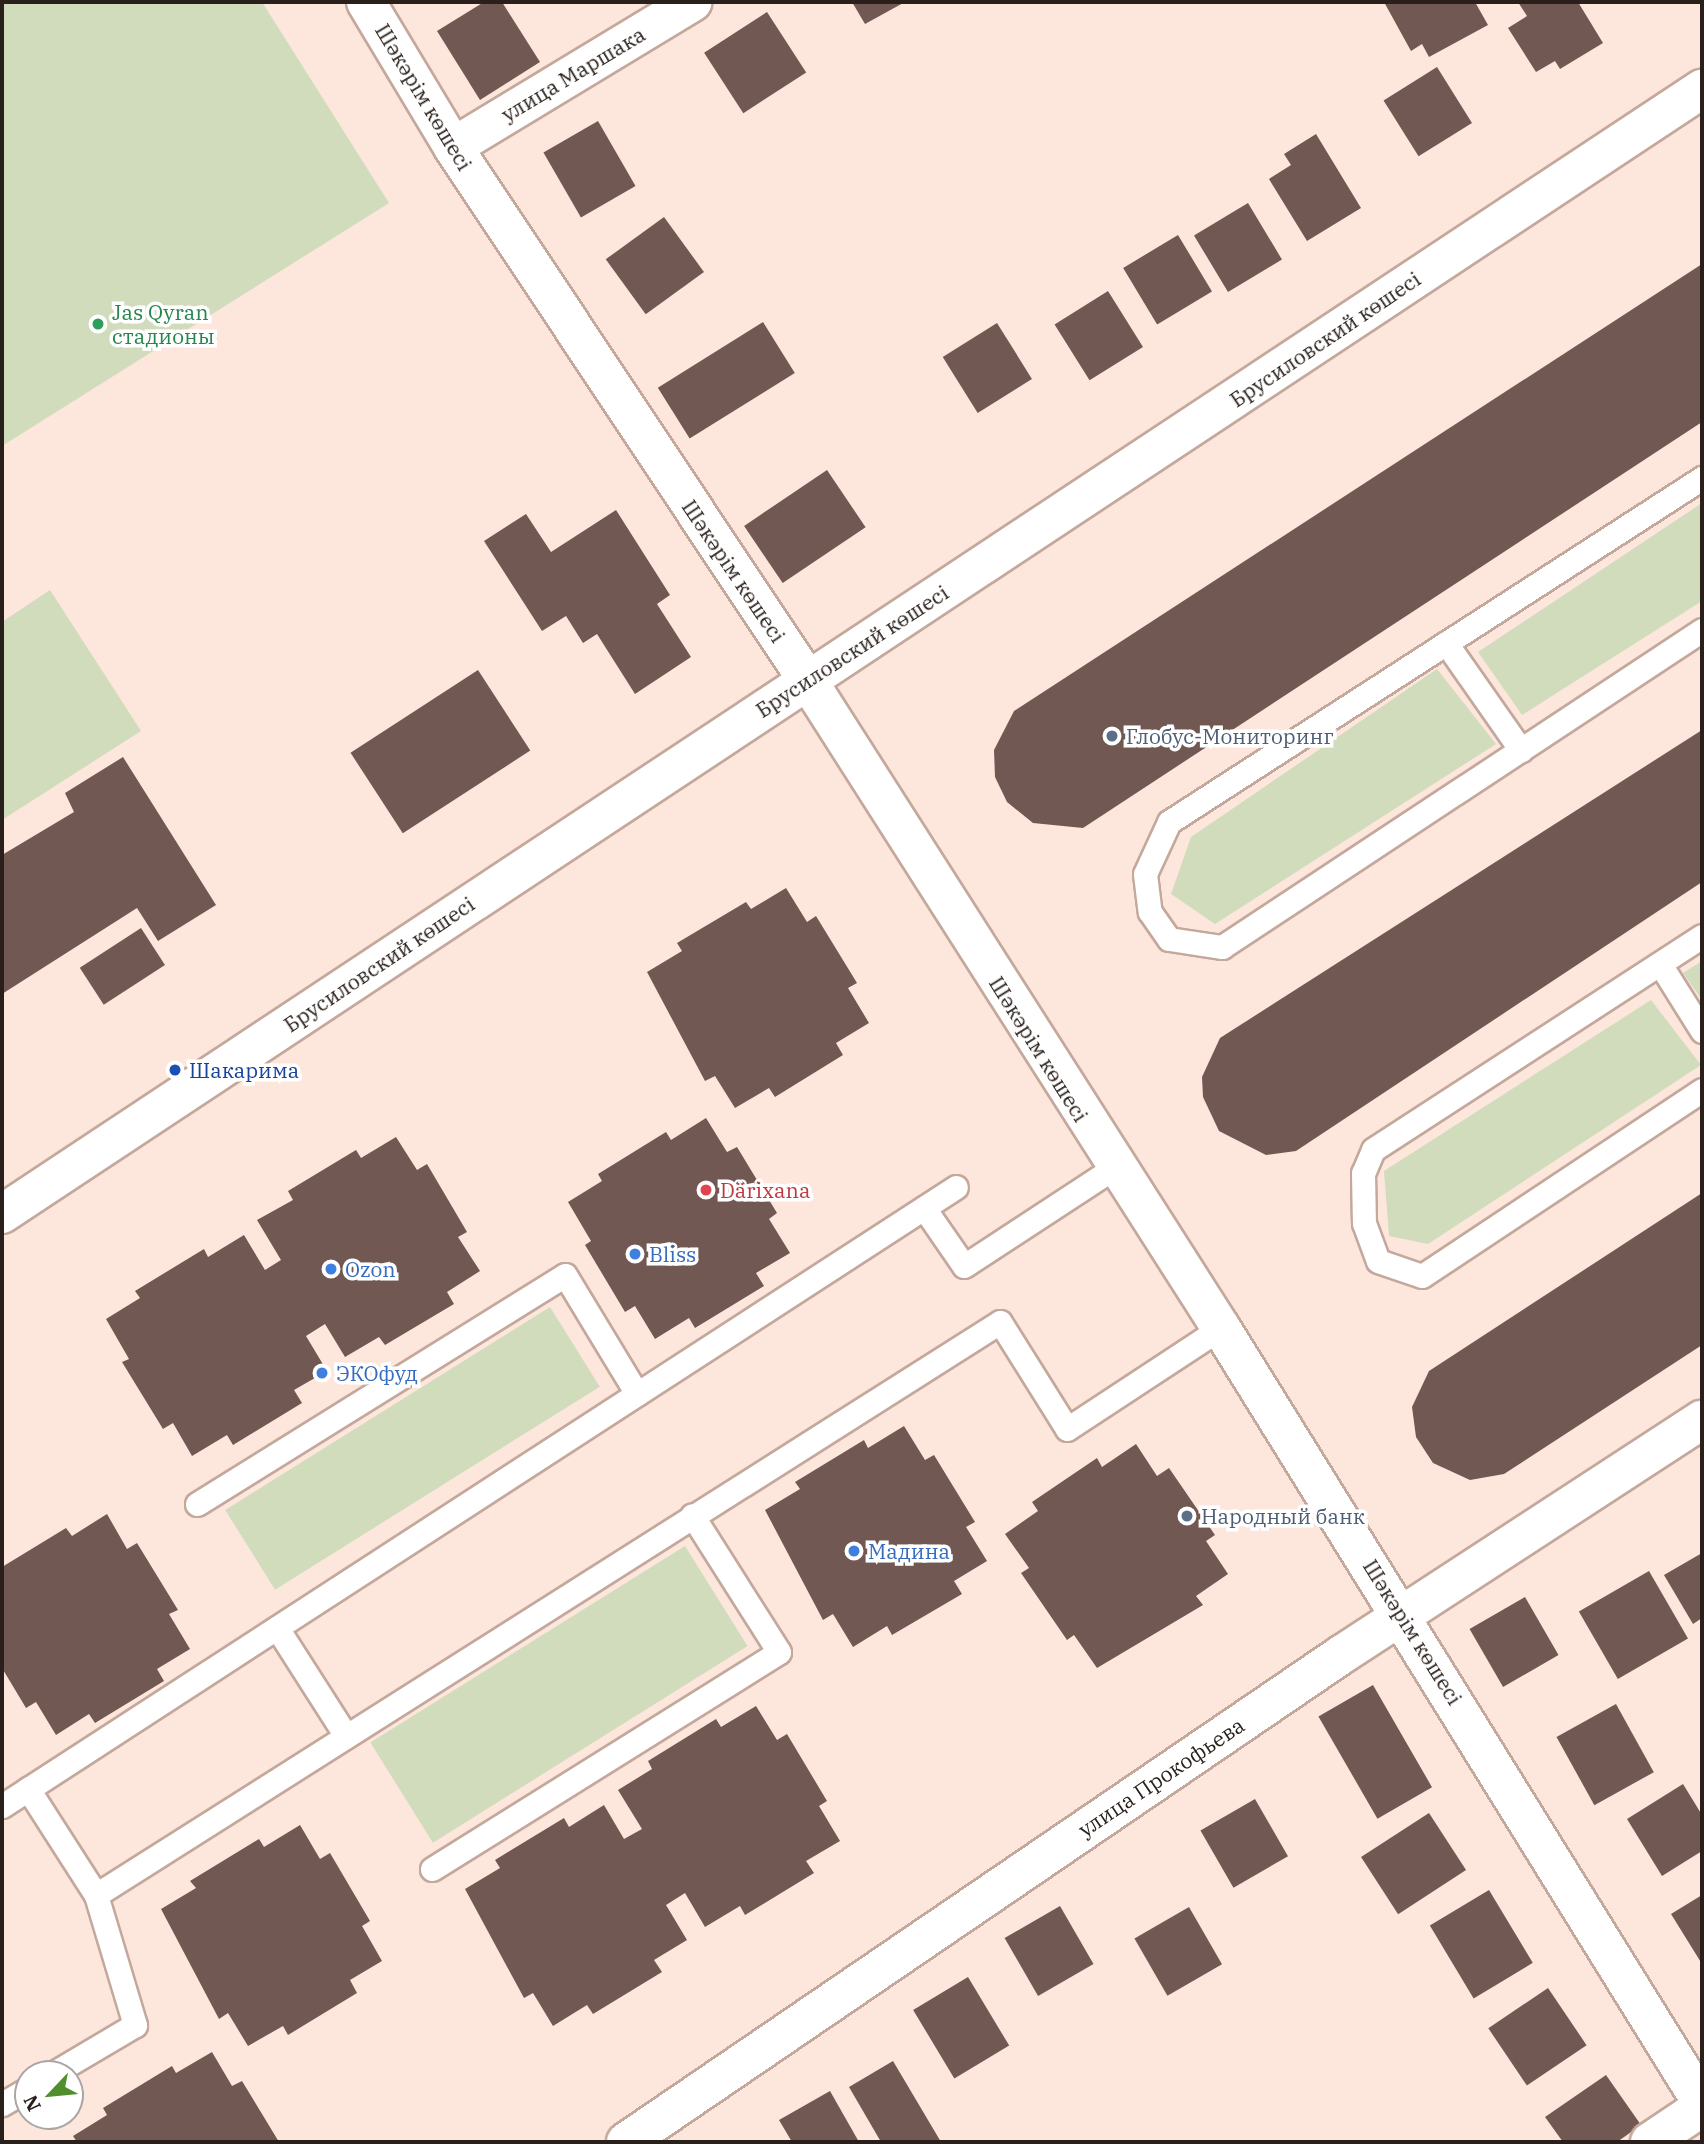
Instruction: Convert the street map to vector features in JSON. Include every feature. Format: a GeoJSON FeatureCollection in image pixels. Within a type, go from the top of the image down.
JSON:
{"type":"FeatureCollection","features":[{"type":"Feature","properties":{"kind":"street","name":"Шәкәрім көшесі"},"geometry":{"type":"LineString","coordinates":[[366,2],[453,147],[808,681],[1114,1168],[1221,1328],[1403,1615],[1702,2105]]}},
{"type":"Feature","properties":{"kind":"street","name":"улица Маршака"},"geometry":{"type":"LineString","coordinates":[[453,147],[692,2]]}},
{"type":"Feature","properties":{"kind":"street","name":"Брусиловский көшесі"},"geometry":{"type":"LineString","coordinates":[[2,1214],[1702,89]]}},
{"type":"Feature","properties":{"kind":"street","name":"улица Прокофьева"},"geometry":{"type":"LineString","coordinates":[[626,2142],[1403,1615],[1702,1420]]}},
{"type":"Feature","properties":{"kind":"street"},"geometry":{"type":"LineString","coordinates":[[1650,2142],[1702,2105]]}},
{"type":"Feature","properties":{"kind":"lane"},"geometry":{"type":"LineString","coordinates":[[1702,478],[1169,822],[1146,874],[1150,912],[1169,939],[1222,947],[1702,629]]}},
{"type":"Feature","properties":{"kind":"lane"},"geometry":{"type":"LineString","coordinates":[[1447,643],[1521,750]]}},
{"type":"Feature","properties":{"kind":"lane"},"geometry":{"type":"LineString","coordinates":[[1702,936],[1373,1150],[1363,1173],[1364,1223],[1378,1261],[1422,1276],[1702,1090]]}},
{"type":"Feature","properties":{"kind":"lane"},"geometry":{"type":"LineString","coordinates":[[1660,964],[1702,1031]]}},
{"type":"Feature","properties":{"kind":"lane"},"geometry":{"type":"LineString","coordinates":[[924,1208],[964,1266],[1114,1168]]}},
{"type":"Feature","properties":{"kind":"lane"},"geometry":{"type":"LineString","coordinates":[[2,1806],[956,1187]]}},
{"type":"Feature","properties":{"kind":"lane"},"geometry":{"type":"LineString","coordinates":[[197,1504],[565,1275],[637,1394]]}},
{"type":"Feature","properties":{"kind":"lane"},"geometry":{"type":"LineString","coordinates":[[96,1895],[1000,1322],[1066,1429],[1221,1328]]}},
{"type":"Feature","properties":{"kind":"lane"},"geometry":{"type":"LineString","coordinates":[[432,1868],[779,1652],[692,1515]]}},
{"type":"Feature","properties":{"kind":"lane"},"geometry":{"type":"LineString","coordinates":[[277,1628],[346,1735]]}},
{"type":"Feature","properties":{"kind":"lane"},"geometry":{"type":"LineString","coordinates":[[28,1789],[96,1895],[135,2025],[76,2060]]}},
{"type":"Feature","properties":{"kind":"green space","name":"Jas Qyran стадионы"},"geometry":{"type":"Polygon","coordinates":[[[2,2],[262,2],[389,203],[2,446],[2,2]]]}},
{"type":"Feature","properties":{"kind":"green space"},"geometry":{"type":"Polygon","coordinates":[[[1702,503],[1702,601],[1522,715],[1478,652],[1702,503]]]}},
{"type":"Feature","properties":{"kind":"green space"},"geometry":{"type":"Polygon","coordinates":[[[50,590],[141,731],[2,820],[2,622],[50,590]]]}},
{"type":"Feature","properties":{"kind":"green space"},"geometry":{"type":"Polygon","coordinates":[[[1437,669],[1496,744],[1215,924],[1171,894],[1191,837],[1437,669]]]}},
{"type":"Feature","properties":{"kind":"green space"},"geometry":{"type":"Polygon","coordinates":[[[1702,961],[1702,1000],[1683,973],[1702,961]]]}},
{"type":"Feature","properties":{"kind":"green space"},"geometry":{"type":"Polygon","coordinates":[[[1651,1000],[1701,1065],[1428,1244],[1389,1236],[1384,1171],[1651,1000]]]}},
{"type":"Feature","properties":{"kind":"green space"},"geometry":{"type":"Polygon","coordinates":[[[550,1307],[600,1387],[275,1590],[225,1510],[550,1307]]]}},
{"type":"Feature","properties":{"kind":"green space"},"geometry":{"type":"Polygon","coordinates":[[[685,1546],[748,1646],[433,1843],[370,1743],[685,1546]]]}},
{"type":"Feature","properties":{"kind":"building"},"geometry":{"type":"Polygon","coordinates":[[[484,2],[502,2],[540,62],[480,100],[437,31],[484,2]]]}},
{"type":"Feature","properties":{"kind":"building"},"geometry":{"type":"Polygon","coordinates":[[[852,2],[905,2],[865,24],[852,2]]]}},
{"type":"Feature","properties":{"kind":"building"},"geometry":{"type":"Polygon","coordinates":[[[1384,2],[1475,2],[1488,25],[1429,57],[1422,44],[1411,51],[1384,2]]]}},
{"type":"Feature","properties":{"kind":"building"},"geometry":{"type":"Polygon","coordinates":[[[1518,2],[1578,2],[1603,43],[1560,69],[1555,61],[1536,72],[1508,28],[1527,16],[1518,2]]]}},
{"type":"Feature","properties":{"kind":"building"},"geometry":{"type":"Polygon","coordinates":[[[767,12],[806,72],[743,113],[704,53],[767,12]]]}},
{"type":"Feature","properties":{"kind":"building"},"geometry":{"type":"Polygon","coordinates":[[[1437,67],[1472,123],[1419,156],[1384,100],[1437,67]]]}},
{"type":"Feature","properties":{"kind":"building"},"geometry":{"type":"Polygon","coordinates":[[[598,121],[636,186],[581,217],[543,152],[598,121]]]}},
{"type":"Feature","properties":{"kind":"building"},"geometry":{"type":"Polygon","coordinates":[[[1316,134],[1361,208],[1307,241],[1269,179],[1291,165],[1284,154],[1316,134]]]}},
{"type":"Feature","properties":{"kind":"building"},"geometry":{"type":"Polygon","coordinates":[[[1248,203],[1282,260],[1228,292],[1194,235],[1248,203]]]}},
{"type":"Feature","properties":{"kind":"building"},"geometry":{"type":"Polygon","coordinates":[[[664,217],[704,272],[646,314],[606,259],[664,217]]]}},
{"type":"Feature","properties":{"kind":"building"},"geometry":{"type":"Polygon","coordinates":[[[1178,235],[1212,292],[1157,325],[1123,268],[1178,235]]]}},
{"type":"Feature","properties":{"kind":"building"},"geometry":{"type":"Polygon","coordinates":[[[1702,264],[1702,422],[1083,828],[1033,823],[1007,802],[995,777],[994,750],[1014,711],[1702,264]]]}},
{"type":"Feature","properties":{"kind":"building"},"geometry":{"type":"Polygon","coordinates":[[[1108,291],[1143,347],[1090,380],[1055,324],[1108,291]]]}},
{"type":"Feature","properties":{"kind":"building"},"geometry":{"type":"Polygon","coordinates":[[[763,322],[795,373],[690,439],[658,388],[763,322]]]}},
{"type":"Feature","properties":{"kind":"building"},"geometry":{"type":"Polygon","coordinates":[[[997,323],[1032,379],[978,413],[943,357],[997,323]]]}},
{"type":"Feature","properties":{"kind":"building"},"geometry":{"type":"Polygon","coordinates":[[[827,470],[866,527],[783,583],[744,526],[827,470]]]}},
{"type":"Feature","properties":{"kind":"building"},"geometry":{"type":"Polygon","coordinates":[[[616,510],[670,595],[657,604],[691,657],[635,694],[597,634],[583,643],[566,616],[542,631],[484,541],[526,514],[551,552],[616,510]]]}},
{"type":"Feature","properties":{"kind":"building"},"geometry":{"type":"Polygon","coordinates":[[[478,670],[530,751],[403,833],[351,753],[478,670]]]}},
{"type":"Feature","properties":{"kind":"building"},"geometry":{"type":"Polygon","coordinates":[[[1702,730],[1702,882],[1296,1151],[1266,1155],[1219,1131],[1203,1097],[1202,1077],[1220,1038],[1702,730]]]}},
{"type":"Feature","properties":{"kind":"building"},"geometry":{"type":"Polygon","coordinates":[[[123,757],[216,905],[158,941],[137,908],[2,994],[2,855],[74,812],[65,793],[123,757]]]}},
{"type":"Feature","properties":{"kind":"building"},"geometry":{"type":"Polygon","coordinates":[[[786,888],[807,922],[816,916],[857,983],[848,988],[869,1023],[836,1043],[843,1055],[775,1097],[769,1088],[735,1108],[715,1076],[705,1081],[647,972],[682,951],[677,943],[746,902],[751,909],[786,888]]]}},
{"type":"Feature","properties":{"kind":"building"},"geometry":{"type":"Polygon","coordinates":[[[141,928],[165,965],[104,1005],[80,968],[141,928]]]}},
{"type":"Feature","properties":{"kind":"building"},"geometry":{"type":"Polygon","coordinates":[[[706,1118],[727,1152],[737,1147],[777,1213],[769,1219],[790,1253],[756,1273],[764,1286],[695,1328],[689,1318],[655,1339],[635,1306],[625,1312],[585,1245],[591,1241],[568,1202],[602,1181],[598,1174],[666,1132],[671,1140],[706,1118]]]}},
{"type":"Feature","properties":{"kind":"building"},"geometry":{"type":"Polygon","coordinates":[[[396,1137],[417,1170],[427,1164],[467,1232],[458,1237],[480,1271],[447,1292],[454,1304],[385,1345],[379,1337],[345,1357],[325,1324],[306,1336],[327,1371],[294,1390],[302,1403],[233,1445],[227,1435],[192,1456],[173,1423],[163,1429],[122,1362],[129,1359],[106,1319],[140,1298],[135,1291],[204,1249],[208,1257],[244,1235],[265,1270],[281,1260],[257,1220],[293,1200],[288,1191],[356,1150],[361,1158],[396,1137]]]}},
{"type":"Feature","properties":{"kind":"building"},"geometry":{"type":"Polygon","coordinates":[[[1702,1193],[1702,1345],[1504,1474],[1470,1480],[1433,1463],[1416,1437],[1412,1407],[1429,1371],[1702,1193]]]}},
{"type":"Feature","properties":{"kind":"building"},"geometry":{"type":"Polygon","coordinates":[[[904,1426],[925,1460],[934,1455],[975,1522],[966,1527],[987,1561],[954,1581],[962,1594],[892,1635],[887,1626],[853,1647],[833,1614],[823,1620],[765,1510],[800,1489],[795,1482],[864,1440],[868,1448],[904,1426]]]}},
{"type":"Feature","properties":{"kind":"building"},"geometry":{"type":"Polygon","coordinates":[[[1136,1444],[1157,1476],[1169,1468],[1215,1535],[1206,1541],[1228,1574],[1196,1596],[1203,1605],[1097,1668],[1074,1635],[1067,1640],[1021,1573],[1029,1568],[1005,1534],[1038,1511],[1032,1502],[1097,1458],[1102,1467],[1136,1444]]]}},
{"type":"Feature","properties":{"kind":"building"},"geometry":{"type":"Polygon","coordinates":[[[107,1514],[127,1549],[137,1543],[178,1610],[169,1614],[190,1649],[157,1669],[164,1681],[95,1723],[89,1714],[56,1735],[36,1702],[26,1708],[2,1668],[2,1567],[66,1528],[72,1536],[107,1514]]]}},
{"type":"Feature","properties":{"kind":"building"},"geometry":{"type":"Polygon","coordinates":[[[1702,1553],[1702,1618],[1693,1624],[1664,1575],[1702,1553]]]}},
{"type":"Feature","properties":{"kind":"building"},"geometry":{"type":"Polygon","coordinates":[[[1649,1571],[1688,1639],[1618,1679],[1579,1612],[1649,1571]]]}},
{"type":"Feature","properties":{"kind":"building"},"geometry":{"type":"Polygon","coordinates":[[[1525,1597],[1559,1655],[1503,1687],[1470,1629],[1525,1597]]]}},
{"type":"Feature","properties":{"kind":"building"},"geometry":{"type":"Polygon","coordinates":[[[1373,1685],[1432,1787],[1377,1819],[1318,1716],[1373,1685]]]}},
{"type":"Feature","properties":{"kind":"building"},"geometry":{"type":"Polygon","coordinates":[[[1616,1704],[1654,1772],[1594,1805],[1557,1737],[1616,1704]]]}},
{"type":"Feature","properties":{"kind":"building"},"geometry":{"type":"Polygon","coordinates":[[[756,1706],[777,1740],[787,1734],[827,1801],[819,1806],[840,1841],[806,1861],[814,1873],[745,1915],[740,1906],[705,1927],[685,1893],[666,1905],[687,1940],[654,1960],[662,1972],[593,2014],[587,2005],[553,2026],[533,1993],[524,1998],[465,1889],[500,1868],[495,1860],[564,1818],[569,1827],[604,1805],[624,1839],[642,1829],[618,1790],[652,1769],[648,1761],[716,1719],[721,1727],[756,1706]]]}},
{"type":"Feature","properties":{"kind":"building"},"geometry":{"type":"Polygon","coordinates":[[[1683,1784],[1702,1815],[1702,1851],[1662,1876],[1627,1819],[1683,1784]]]}},
{"type":"Feature","properties":{"kind":"building"},"geometry":{"type":"Polygon","coordinates":[[[1255,1799],[1288,1856],[1233,1888],[1200,1830],[1255,1799]]]}},
{"type":"Feature","properties":{"kind":"building"},"geometry":{"type":"Polygon","coordinates":[[[1429,1813],[1466,1870],[1398,1914],[1361,1857],[1429,1813]]]}},
{"type":"Feature","properties":{"kind":"building"},"geometry":{"type":"Polygon","coordinates":[[[300,1825],[320,1859],[330,1853],[370,1921],[362,1926],[382,1961],[350,1980],[357,1993],[288,2035],[283,2026],[248,2046],[228,2013],[219,2019],[161,1909],[196,1888],[190,1881],[259,1839],[264,1847],[300,1825]]]}},
{"type":"Feature","properties":{"kind":"building"},"geometry":{"type":"Polygon","coordinates":[[[1489,1890],[1533,1963],[1474,1998],[1430,1926],[1489,1890]]]}},
{"type":"Feature","properties":{"kind":"building"},"geometry":{"type":"Polygon","coordinates":[[[1702,1895],[1702,1964],[1671,1914],[1702,1895]]]}},
{"type":"Feature","properties":{"kind":"building"},"geometry":{"type":"Polygon","coordinates":[[[1060,1906],[1094,1964],[1038,1996],[1005,1938],[1060,1906]]]}},
{"type":"Feature","properties":{"kind":"building"},"geometry":{"type":"Polygon","coordinates":[[[1189,1907],[1222,1964],[1167,1996],[1134,1938],[1189,1907]]]}},
{"type":"Feature","properties":{"kind":"building"},"geometry":{"type":"Polygon","coordinates":[[[968,1977],[1009,2046],[954,2079],[913,2010],[968,1977]]]}},
{"type":"Feature","properties":{"kind":"building"},"geometry":{"type":"Polygon","coordinates":[[[1548,1988],[1587,2045],[1527,2085],[1488,2028],[1548,1988]]]}},
{"type":"Feature","properties":{"kind":"building"},"geometry":{"type":"Polygon","coordinates":[[[212,2052],[232,2086],[242,2081],[279,2142],[77,2142],[73,2136],[107,2115],[103,2108],[172,2066],[176,2073],[212,2052]]]}},
{"type":"Feature","properties":{"kind":"building"},"geometry":{"type":"Polygon","coordinates":[[[893,2061],[941,2142],[881,2142],[849,2087],[893,2061]]]}},
{"type":"Feature","properties":{"kind":"building"},"geometry":{"type":"Polygon","coordinates":[[[1606,2075],[1641,2125],[1617,2142],[1563,2142],[1545,2117],[1606,2075]]]}},
{"type":"Feature","properties":{"kind":"building"},"geometry":{"type":"Polygon","coordinates":[[[830,2091],[859,2142],[792,2142],[779,2120],[830,2091]]]}},
{"type":"Feature","properties":{"kind":"place","name":"Jas Qyran стадионы"},"geometry":{"type":"Point","coordinates":[98,324]}},
{"type":"Feature","properties":{"kind":"place","name":"Глобус-Мониторинг"},"geometry":{"type":"Point","coordinates":[1112,736]}},
{"type":"Feature","properties":{"kind":"place","name":"Шакарима"},"geometry":{"type":"Point","coordinates":[175,1070]}},
{"type":"Feature","properties":{"kind":"place","name":"Därixana"},"geometry":{"type":"Point","coordinates":[706,1190]}},
{"type":"Feature","properties":{"kind":"place","name":"Bliss"},"geometry":{"type":"Point","coordinates":[635,1254]}},
{"type":"Feature","properties":{"kind":"place","name":"Ozon"},"geometry":{"type":"Point","coordinates":[331,1269]}},
{"type":"Feature","properties":{"kind":"place","name":"ЭКОфуд"},"geometry":{"type":"Point","coordinates":[322,1373]}},
{"type":"Feature","properties":{"kind":"place","name":"Народный банк"},"geometry":{"type":"Point","coordinates":[1187,1516]}},
{"type":"Feature","properties":{"kind":"place","name":"Мадина"},"geometry":{"type":"Point","coordinates":[854,1551]}}]}
